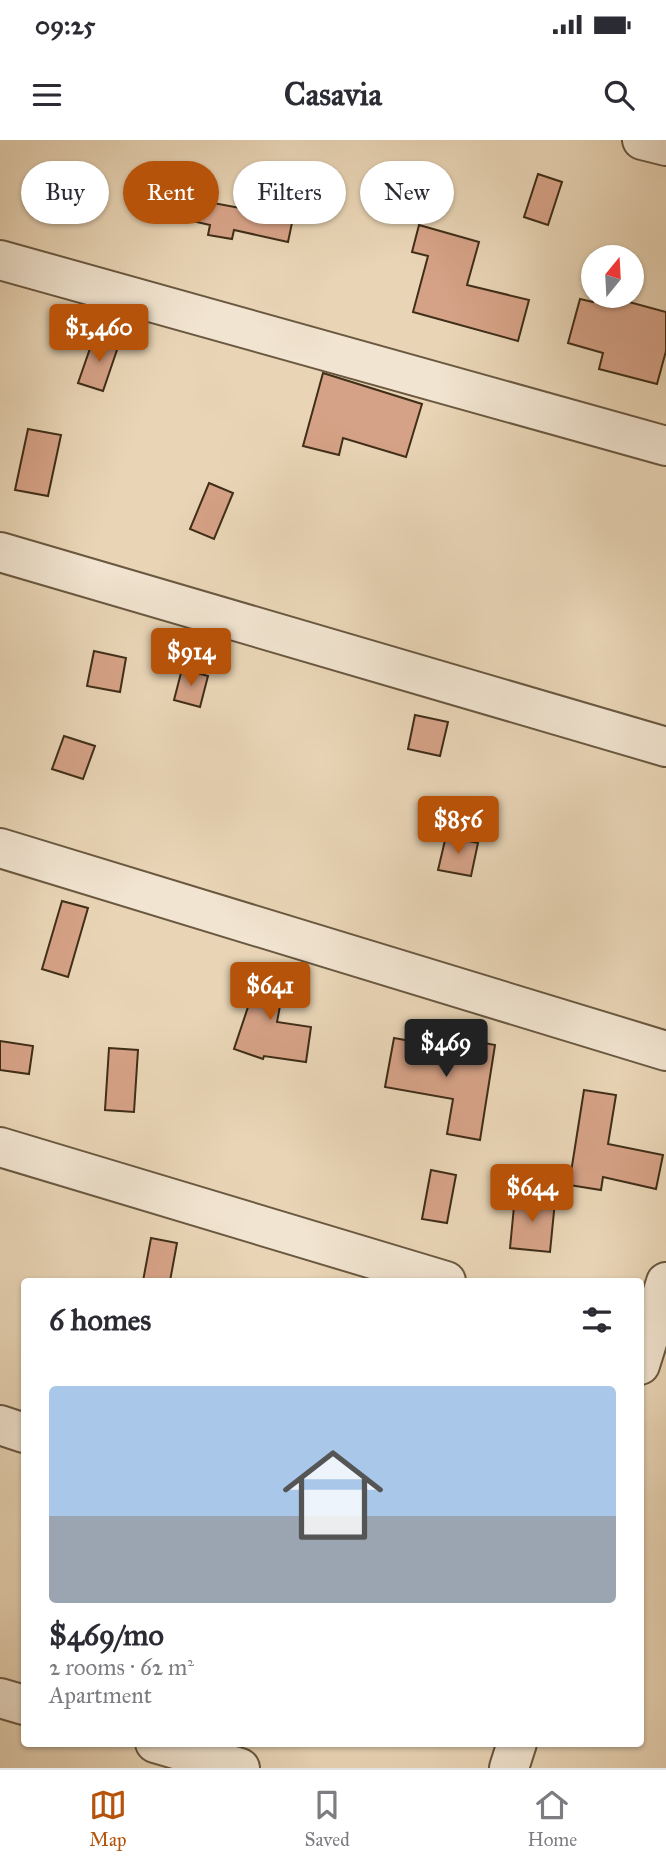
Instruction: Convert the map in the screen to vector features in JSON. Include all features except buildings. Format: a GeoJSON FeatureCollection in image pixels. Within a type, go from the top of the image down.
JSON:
{"type":"FeatureCollection","features":[{"type":"Feature","properties":{"kind":"street"},"geometry":{"type":"LineString","coordinates":[[642,140],[666,146]]}},
{"type":"Feature","properties":{"kind":"street"},"geometry":{"type":"LineString","coordinates":[[0,260],[666,446]]}},
{"type":"Feature","properties":{"kind":"street"},"geometry":{"type":"LineString","coordinates":[[0,552],[666,747]]}},
{"type":"Feature","properties":{"kind":"street"},"geometry":{"type":"LineString","coordinates":[[0,848],[666,1051]]}},
{"type":"Feature","properties":{"kind":"street"},"geometry":{"type":"LineString","coordinates":[[0,1147],[436,1278]]}},
{"type":"Feature","properties":{"kind":"street"},"geometry":{"type":"LineString","coordinates":[[644,1346],[666,1282]]}},
{"type":"Feature","properties":{"kind":"street"},"geometry":{"type":"LineString","coordinates":[[0,1425],[21,1432]]}},
{"type":"Feature","properties":{"kind":"street"},"geometry":{"type":"LineString","coordinates":[[0,1698],[21,1704]]}},
{"type":"Feature","properties":{"kind":"street"},"geometry":{"type":"LineString","coordinates":[[169,1747],[240,1768]]}},
{"type":"Feature","properties":{"kind":"street"},"geometry":{"type":"LineString","coordinates":[[509,1768],[516,1747]]}}]}
